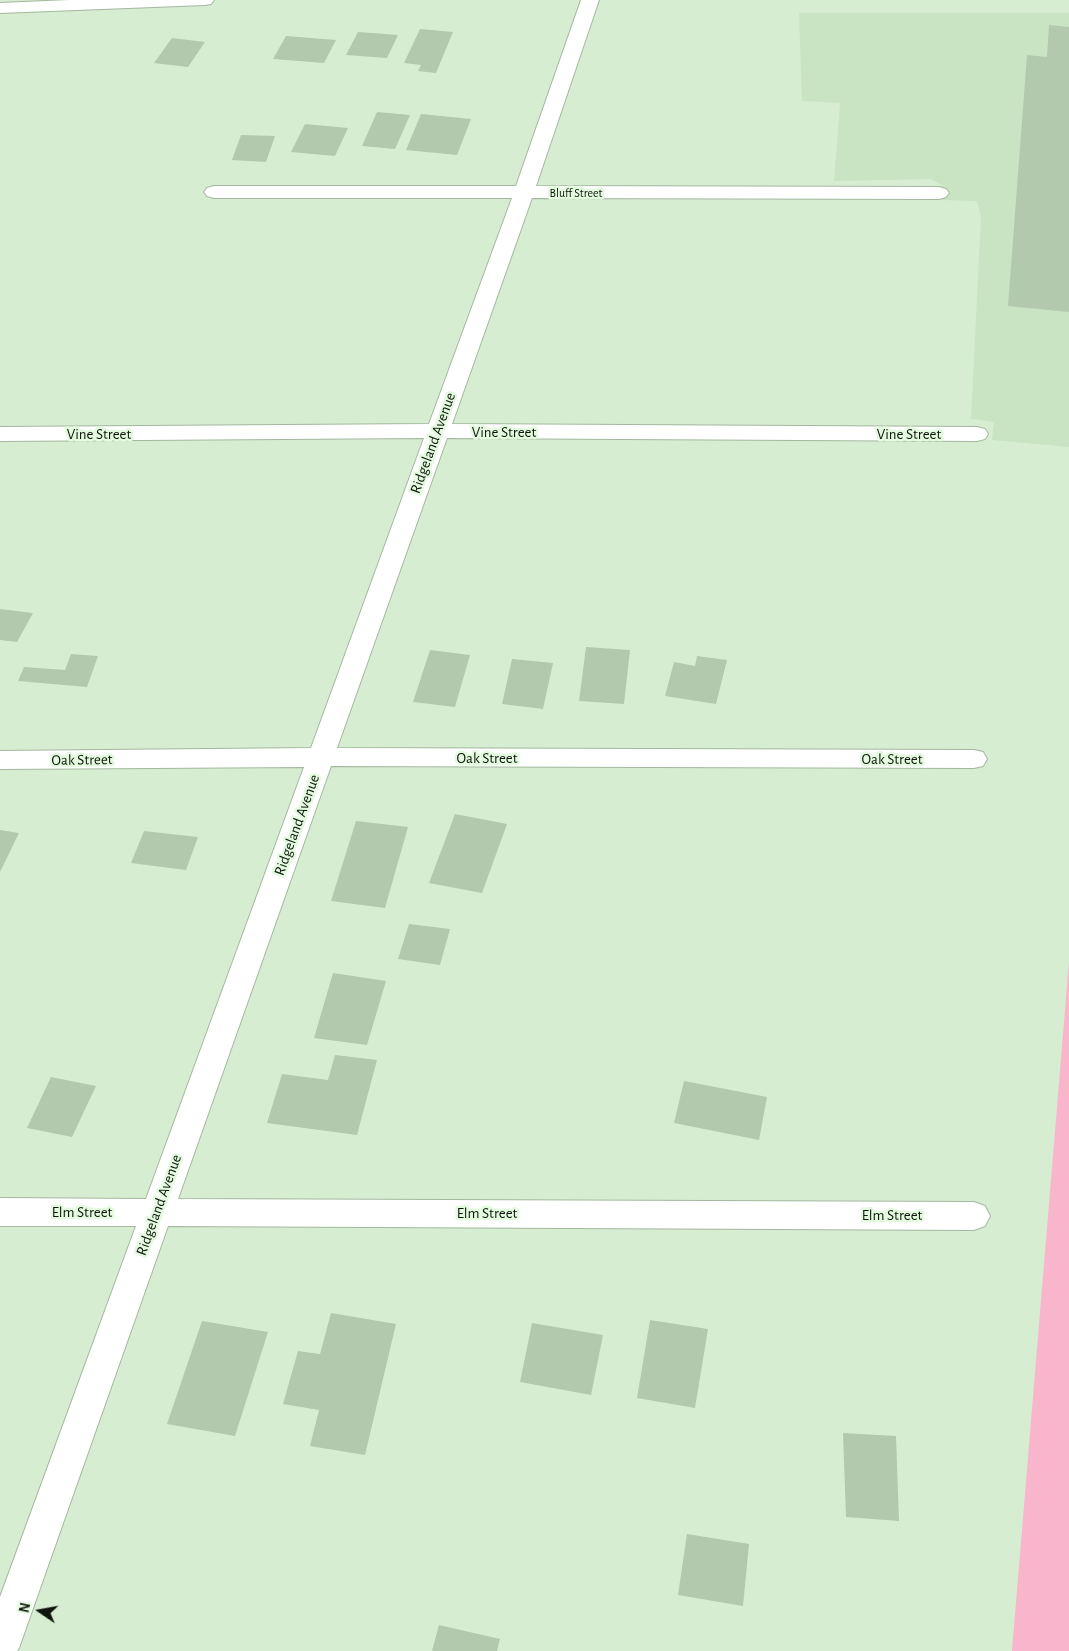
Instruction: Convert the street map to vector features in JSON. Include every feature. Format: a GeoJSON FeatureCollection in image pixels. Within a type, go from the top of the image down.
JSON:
{"type":"FeatureCollection","features":[{"type":"Feature","properties":{"kind":"street"},"geometry":{"type":"LineString","coordinates":[[0,8],[23,4],[205,0]]}},
{"type":"Feature","properties":{"kind":"street","name":"Ridgeland Avenue"},"geometry":{"type":"LineString","coordinates":[[0,1648],[322,757],[524,192],[590,0]]}},
{"type":"Feature","properties":{"kind":"street","name":"Bluff Street"},"geometry":{"type":"LineString","coordinates":[[214,192],[939,193]]}},
{"type":"Feature","properties":{"kind":"street","name":"Vine Street"},"geometry":{"type":"LineString","coordinates":[[0,434],[437,431],[977,434]]}},
{"type":"Feature","properties":{"kind":"street","name":"Oak Street"},"geometry":{"type":"LineString","coordinates":[[0,760],[322,757],[974,759]]}},
{"type":"Feature","properties":{"kind":"street","name":"Elm Street"},"geometry":{"type":"LineString","coordinates":[[0,1212],[974,1216]]}},
{"type":"Feature","properties":{"kind":"shaded area"},"geometry":{"type":"Polygon","coordinates":[[[799,13],[1069,13],[1069,447],[992,440],[994,422],[971,419],[981,217],[977,201],[942,200],[942,185],[931,179],[834,181],[840,103],[802,101],[799,13]]]}},
{"type":"Feature","properties":{"kind":"shaded area"},"geometry":{"type":"Polygon","coordinates":[[[1069,962],[1069,1651],[1012,1651],[1069,962]]]}},
{"type":"Feature","properties":{"kind":"building"},"geometry":{"type":"Polygon","coordinates":[[[1049,25],[1069,27],[1069,312],[1008,306],[1027,55],[1047,57],[1049,25]]]}},
{"type":"Feature","properties":{"kind":"building"},"geometry":{"type":"Polygon","coordinates":[[[420,29],[453,32],[436,73],[418,71],[421,65],[404,63],[420,29]]]}},
{"type":"Feature","properties":{"kind":"building"},"geometry":{"type":"Polygon","coordinates":[[[358,32],[398,35],[387,58],[346,55],[358,32]]]}},
{"type":"Feature","properties":{"kind":"building"},"geometry":{"type":"Polygon","coordinates":[[[286,36],[336,40],[324,63],[273,59],[286,36]]]}},
{"type":"Feature","properties":{"kind":"building"},"geometry":{"type":"Polygon","coordinates":[[[172,38],[205,42],[188,67],[154,63],[172,38]]]}},
{"type":"Feature","properties":{"kind":"building"},"geometry":{"type":"Polygon","coordinates":[[[377,112],[410,115],[395,149],[362,146],[377,112]]]}},
{"type":"Feature","properties":{"kind":"building"},"geometry":{"type":"Polygon","coordinates":[[[421,114],[471,119],[457,155],[406,150],[421,114]]]}},
{"type":"Feature","properties":{"kind":"building"},"geometry":{"type":"Polygon","coordinates":[[[305,124],[348,128],[335,156],[291,152],[305,124]]]}},
{"type":"Feature","properties":{"kind":"building"},"geometry":{"type":"Polygon","coordinates":[[[241,135],[275,136],[266,162],[232,160],[241,135]]]}},
{"type":"Feature","properties":{"kind":"building"},"geometry":{"type":"Polygon","coordinates":[[[0,609],[33,613],[17,642],[0,640],[0,609]]]}},
{"type":"Feature","properties":{"kind":"building"},"geometry":{"type":"Polygon","coordinates":[[[586,647],[630,650],[624,704],[579,701],[586,647]]]}},
{"type":"Feature","properties":{"kind":"building"},"geometry":{"type":"Polygon","coordinates":[[[430,650],[470,655],[455,707],[413,702],[430,650]]]}},
{"type":"Feature","properties":{"kind":"building"},"geometry":{"type":"Polygon","coordinates":[[[71,654],[98,656],[87,687],[18,681],[24,667],[65,670],[71,654]]]}},
{"type":"Feature","properties":{"kind":"building"},"geometry":{"type":"Polygon","coordinates":[[[697,656],[727,660],[716,704],[665,696],[674,662],[695,666],[697,656]]]}},
{"type":"Feature","properties":{"kind":"building"},"geometry":{"type":"Polygon","coordinates":[[[512,659],[553,663],[543,709],[502,704],[512,659]]]}},
{"type":"Feature","properties":{"kind":"building"},"geometry":{"type":"Polygon","coordinates":[[[455,814],[507,824],[482,893],[429,883],[455,814]]]}},
{"type":"Feature","properties":{"kind":"building"},"geometry":{"type":"Polygon","coordinates":[[[356,821],[408,827],[385,908],[331,901],[356,821]]]}},
{"type":"Feature","properties":{"kind":"building"},"geometry":{"type":"Polygon","coordinates":[[[0,830],[19,833],[0,872],[0,830]]]}},
{"type":"Feature","properties":{"kind":"building"},"geometry":{"type":"Polygon","coordinates":[[[144,831],[198,837],[186,870],[131,863],[144,831]]]}},
{"type":"Feature","properties":{"kind":"building"},"geometry":{"type":"Polygon","coordinates":[[[409,924],[450,929],[440,965],[398,959],[409,924]]]}},
{"type":"Feature","properties":{"kind":"building"},"geometry":{"type":"Polygon","coordinates":[[[333,973],[386,981],[367,1045],[314,1038],[333,973]]]}},
{"type":"Feature","properties":{"kind":"building"},"geometry":{"type":"Polygon","coordinates":[[[335,1055],[377,1060],[357,1135],[267,1123],[282,1074],[328,1080],[335,1055]]]}},
{"type":"Feature","properties":{"kind":"building"},"geometry":{"type":"Polygon","coordinates":[[[51,1077],[96,1086],[72,1137],[27,1128],[51,1077]]]}},
{"type":"Feature","properties":{"kind":"building"},"geometry":{"type":"Polygon","coordinates":[[[684,1081],[767,1097],[759,1140],[674,1123],[684,1081]]]}},
{"type":"Feature","properties":{"kind":"building"},"geometry":{"type":"Polygon","coordinates":[[[331,1313],[396,1324],[365,1455],[310,1446],[319,1410],[283,1404],[298,1351],[320,1354],[331,1313]]]}},
{"type":"Feature","properties":{"kind":"building"},"geometry":{"type":"Polygon","coordinates":[[[650,1320],[708,1329],[695,1408],[637,1398],[650,1320]]]}},
{"type":"Feature","properties":{"kind":"building"},"geometry":{"type":"Polygon","coordinates":[[[202,1321],[268,1332],[235,1436],[167,1424],[202,1321]]]}},
{"type":"Feature","properties":{"kind":"building"},"geometry":{"type":"Polygon","coordinates":[[[532,1323],[603,1335],[591,1395],[520,1382],[532,1323]]]}},
{"type":"Feature","properties":{"kind":"building"},"geometry":{"type":"Polygon","coordinates":[[[843,1433],[896,1436],[899,1521],[846,1517],[843,1433]]]}},
{"type":"Feature","properties":{"kind":"building"},"geometry":{"type":"Polygon","coordinates":[[[687,1534],[749,1544],[743,1606],[678,1595],[687,1534]]]}},
{"type":"Feature","properties":{"kind":"building"},"geometry":{"type":"Polygon","coordinates":[[[439,1625],[500,1639],[497,1651],[432,1651],[439,1625]]]}}]}
